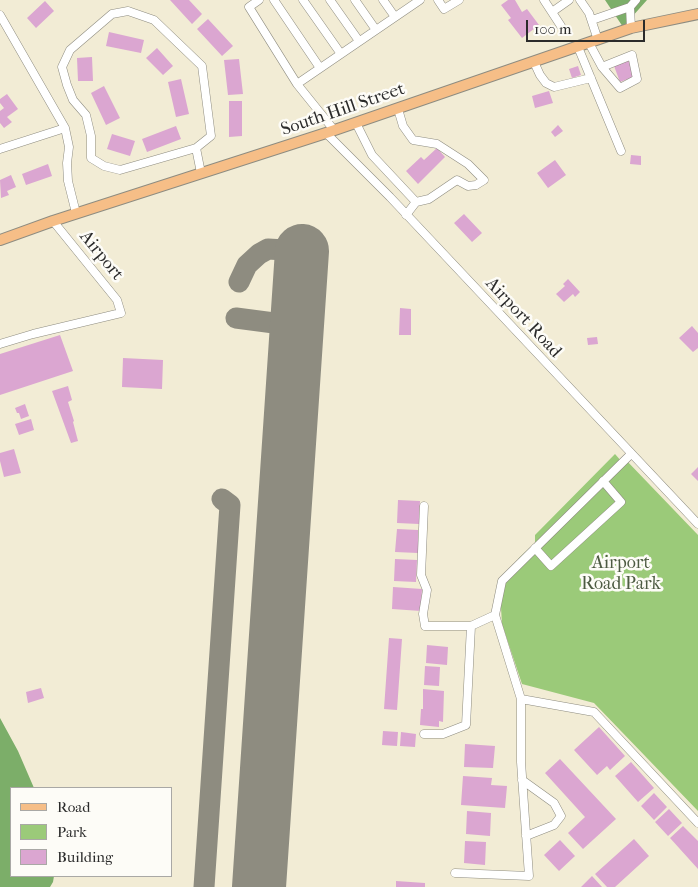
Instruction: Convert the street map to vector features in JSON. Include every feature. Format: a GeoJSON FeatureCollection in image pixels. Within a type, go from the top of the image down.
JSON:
{"type":"FeatureCollection","features":[{"type":"Feature","properties":{"kind":"main road","name":"South Hill Street"},"geometry":{"type":"LineString","coordinates":[[0,240],[76,213],[330,132],[631,28],[698,14]]}},
{"type":"Feature","properties":{"kind":"street","name":"Airport Road"},"geometry":{"type":"LineString","coordinates":[[259,0],[248,7],[330,132],[698,524]]}},
{"type":"Feature","properties":{"kind":"street"},"geometry":{"type":"LineString","coordinates":[[274,0],[320,68]]}},
{"type":"Feature","properties":{"kind":"street"},"geometry":{"type":"LineString","coordinates":[[303,0],[341,54]]}},
{"type":"Feature","properties":{"kind":"street"},"geometry":{"type":"LineString","coordinates":[[330,0],[359,41]]}},
{"type":"Feature","properties":{"kind":"street"},"geometry":{"type":"LineString","coordinates":[[355,0],[376,30]]}},
{"type":"Feature","properties":{"kind":"street"},"geometry":{"type":"LineString","coordinates":[[384,0],[395,17]]}},
{"type":"Feature","properties":{"kind":"street"},"geometry":{"type":"LineString","coordinates":[[438,0],[444,9],[459,0]]}},
{"type":"Feature","properties":{"kind":"street"},"geometry":{"type":"LineString","coordinates":[[544,0],[561,26]]}},
{"type":"Feature","properties":{"kind":"street"},"geometry":{"type":"LineString","coordinates":[[552,12],[569,0]]}},
{"type":"Feature","properties":{"kind":"street"},"geometry":{"type":"LineString","coordinates":[[580,0],[592,20],[594,42],[602,67],[620,88],[637,79],[632,55],[602,67]]}},
{"type":"Feature","properties":{"kind":"street"},"geometry":{"type":"LineString","coordinates":[[592,20],[630,7],[636,0]]}},
{"type":"Feature","properties":{"kind":"street"},"geometry":{"type":"LineString","coordinates":[[297,84],[414,2]]}},
{"type":"Feature","properties":{"kind":"street"},"geometry":{"type":"LineString","coordinates":[[630,7],[631,28]]}},
{"type":"Feature","properties":{"kind":"street"},"geometry":{"type":"LineString","coordinates":[[128,10],[154,20],[202,66],[211,136],[196,148],[120,170],[104,166],[90,158],[91,136],[86,115],[74,100],[62,67],[70,50],[112,14],[128,10]]}},
{"type":"Feature","properties":{"kind":"street"},"geometry":{"type":"LineString","coordinates":[[0,15],[65,128],[69,147],[67,163],[68,180],[76,213]]}},
{"type":"Feature","properties":{"kind":"street"},"geometry":{"type":"LineString","coordinates":[[578,47],[621,151]]}},
{"type":"Feature","properties":{"kind":"street"},"geometry":{"type":"LineString","coordinates":[[534,62],[546,83],[554,86],[591,78]]}},
{"type":"Feature","properties":{"kind":"street"},"geometry":{"type":"LineString","coordinates":[[398,109],[403,126],[413,140],[437,144],[468,164],[484,180],[476,186],[468,186],[457,180],[428,199],[416,202],[406,215]]}},
{"type":"Feature","properties":{"kind":"street"},"geometry":{"type":"LineString","coordinates":[[356,123],[372,155],[416,202]]}},
{"type":"Feature","properties":{"kind":"street"},"geometry":{"type":"LineString","coordinates":[[0,149],[65,128]]}},
{"type":"Feature","properties":{"kind":"street"},"geometry":{"type":"LineString","coordinates":[[196,148],[201,173]]}},
{"type":"Feature","properties":{"kind":"street","name":"Airport"},"geometry":{"type":"LineString","coordinates":[[0,344],[121,312],[117,300],[54,221]]}},
{"type":"Feature","properties":{"kind":"street"},"geometry":{"type":"LineString","coordinates":[[455,874],[529,876],[522,780],[521,700],[495,615],[502,581],[631,454]]}},
{"type":"Feature","properties":{"kind":"street"},"geometry":{"type":"LineString","coordinates":[[535,548],[551,566],[621,502],[603,481]]}},
{"type":"Feature","properties":{"kind":"street"},"geometry":{"type":"LineString","coordinates":[[424,506],[421,575],[427,590],[423,614],[426,626],[471,626],[495,615]]}},
{"type":"Feature","properties":{"kind":"street"},"geometry":{"type":"LineString","coordinates":[[424,734],[443,734],[466,726],[471,626]]}},
{"type":"Feature","properties":{"kind":"street"},"geometry":{"type":"LineString","coordinates":[[521,700],[594,712],[698,824]]}},
{"type":"Feature","properties":{"kind":"street"},"geometry":{"type":"LineString","coordinates":[[522,780],[554,803],[561,816],[554,825],[526,836]]}},
{"type":"Feature","properties":{"kind":"green space"},"geometry":{"type":"Polygon","coordinates":[[[605,0],[647,0],[623,27],[605,0]]]}},
{"type":"Feature","properties":{"kind":"green space","name":"Airport Road Park"},"geometry":{"type":"Polygon","coordinates":[[[615,454],[622,462],[625,459],[698,535],[698,811],[594,703],[522,684],[502,624],[500,591],[519,558],[535,543],[535,535],[615,454]]]}},
{"type":"Feature","properties":{"kind":"green space"},"geometry":{"type":"Polygon","coordinates":[[[0,718],[18,751],[34,787],[10,787],[10,877],[54,877],[50,887],[0,887],[0,718]]]}},
{"type":"Feature","properties":{"kind":"building"},"geometry":{"type":"Polygon","coordinates":[[[170,0],[189,0],[202,14],[192,24],[170,0]]]}},
{"type":"Feature","properties":{"kind":"building"},"geometry":{"type":"Polygon","coordinates":[[[508,0],[515,0],[522,12],[527,9],[539,25],[522,38],[508,20],[511,18],[501,5],[508,0]]]}},
{"type":"Feature","properties":{"kind":"building"},"geometry":{"type":"Polygon","coordinates":[[[45,1],[54,11],[36,28],[27,18],[45,1]]]}},
{"type":"Feature","properties":{"kind":"building"},"geometry":{"type":"Polygon","coordinates":[[[208,19],[233,46],[222,56],[197,29],[208,19]]]}},
{"type":"Feature","properties":{"kind":"building"},"geometry":{"type":"Polygon","coordinates":[[[109,32],[144,40],[141,53],[106,46],[109,32]]]}},
{"type":"Feature","properties":{"kind":"building"},"geometry":{"type":"Polygon","coordinates":[[[157,48],[173,66],[163,75],[146,58],[157,48]]]}},
{"type":"Feature","properties":{"kind":"building"},"geometry":{"type":"Polygon","coordinates":[[[92,57],[93,81],[78,81],[77,58],[92,57]]]}},
{"type":"Feature","properties":{"kind":"building"},"geometry":{"type":"Polygon","coordinates":[[[239,59],[243,94],[228,95],[224,60],[239,59]]]}},
{"type":"Feature","properties":{"kind":"building"},"geometry":{"type":"Polygon","coordinates":[[[630,60],[636,76],[620,82],[614,66],[630,60]]]}},
{"type":"Feature","properties":{"kind":"building"},"geometry":{"type":"Polygon","coordinates":[[[578,66],[581,75],[572,78],[569,69],[578,66]]]}},
{"type":"Feature","properties":{"kind":"building"},"geometry":{"type":"Polygon","coordinates":[[[181,79],[189,114],[176,117],[168,82],[181,79]]]}},
{"type":"Feature","properties":{"kind":"building"},"geometry":{"type":"Polygon","coordinates":[[[104,86],[120,118],[106,125],[91,93],[104,86]]]}},
{"type":"Feature","properties":{"kind":"building"},"geometry":{"type":"Polygon","coordinates":[[[549,91],[553,103],[535,108],[532,96],[549,91]]]}},
{"type":"Feature","properties":{"kind":"building"},"geometry":{"type":"Polygon","coordinates":[[[7,94],[18,109],[7,117],[12,122],[4,128],[0,123],[0,111],[4,108],[0,103],[0,99],[7,94]]]}},
{"type":"Feature","properties":{"kind":"building"},"geometry":{"type":"Polygon","coordinates":[[[229,101],[242,101],[242,136],[229,137],[229,101]]]}},
{"type":"Feature","properties":{"kind":"building"},"geometry":{"type":"Polygon","coordinates":[[[558,125],[563,131],[555,137],[551,132],[558,125]]]}},
{"type":"Feature","properties":{"kind":"building"},"geometry":{"type":"Polygon","coordinates":[[[176,126],[181,139],[147,152],[142,139],[176,126]]]}},
{"type":"Feature","properties":{"kind":"building"},"geometry":{"type":"Polygon","coordinates":[[[112,134],[135,141],[130,156],[107,149],[112,134]]]}},
{"type":"Feature","properties":{"kind":"building"},"geometry":{"type":"Polygon","coordinates":[[[437,148],[445,157],[418,184],[406,171],[421,157],[424,160],[437,148]]]}},
{"type":"Feature","properties":{"kind":"building"},"geometry":{"type":"Polygon","coordinates":[[[631,155],[641,156],[641,165],[630,164],[631,155]]]}},
{"type":"Feature","properties":{"kind":"building"},"geometry":{"type":"Polygon","coordinates":[[[555,160],[566,175],[548,188],[537,173],[555,160]]]}},
{"type":"Feature","properties":{"kind":"building"},"geometry":{"type":"Polygon","coordinates":[[[48,164],[52,176],[26,185],[22,174],[48,164]]]}},
{"type":"Feature","properties":{"kind":"building"},"geometry":{"type":"Polygon","coordinates":[[[11,175],[16,187],[7,191],[9,195],[1,198],[0,180],[11,175]]]}},
{"type":"Feature","properties":{"kind":"building"},"geometry":{"type":"Polygon","coordinates":[[[464,214],[482,233],[472,242],[454,223],[464,214]]]}},
{"type":"Feature","properties":{"kind":"building"},"geometry":{"type":"Polygon","coordinates":[[[568,279],[580,292],[575,297],[573,294],[564,302],[556,294],[565,286],[563,284],[568,279]]]}},
{"type":"Feature","properties":{"kind":"building"},"geometry":{"type":"Polygon","coordinates":[[[400,308],[411,309],[411,335],[399,335],[400,308]]]}},
{"type":"Feature","properties":{"kind":"building"},"geometry":{"type":"Polygon","coordinates":[[[692,326],[698,333],[698,348],[693,352],[679,338],[692,326]]]}},
{"type":"Feature","properties":{"kind":"building"},"geometry":{"type":"Polygon","coordinates":[[[60,335],[73,371],[0,395],[0,354],[60,335]]]}},
{"type":"Feature","properties":{"kind":"building"},"geometry":{"type":"Polygon","coordinates":[[[597,337],[598,344],[588,345],[587,338],[597,337]]]}},
{"type":"Feature","properties":{"kind":"building"},"geometry":{"type":"Polygon","coordinates":[[[123,358],[163,360],[162,389],[122,387],[123,358]]]}},
{"type":"Feature","properties":{"kind":"building"},"geometry":{"type":"Polygon","coordinates":[[[68,386],[72,400],[68,402],[78,441],[71,443],[52,391],[68,386]]]}},
{"type":"Feature","properties":{"kind":"building"},"geometry":{"type":"Polygon","coordinates":[[[25,404],[29,416],[21,419],[15,408],[25,404]]]}},
{"type":"Feature","properties":{"kind":"building"},"geometry":{"type":"Polygon","coordinates":[[[31,419],[34,430],[19,435],[15,424],[31,419]]]}},
{"type":"Feature","properties":{"kind":"building"},"geometry":{"type":"Polygon","coordinates":[[[14,449],[21,473],[4,477],[0,453],[14,449]]]}},
{"type":"Feature","properties":{"kind":"building"},"geometry":{"type":"Polygon","coordinates":[[[698,467],[698,481],[691,474],[698,467]]]}},
{"type":"Feature","properties":{"kind":"building"},"geometry":{"type":"Polygon","coordinates":[[[398,500],[420,501],[419,524],[397,523],[398,500]]]}},
{"type":"Feature","properties":{"kind":"building"},"geometry":{"type":"Polygon","coordinates":[[[397,529],[418,530],[418,553],[395,552],[397,529]]]}},
{"type":"Feature","properties":{"kind":"building"},"geometry":{"type":"Polygon","coordinates":[[[395,559],[417,560],[416,582],[394,581],[395,559]]]}},
{"type":"Feature","properties":{"kind":"building"},"geometry":{"type":"Polygon","coordinates":[[[393,587],[422,589],[421,611],[392,609],[393,587]]]}},
{"type":"Feature","properties":{"kind":"building"},"geometry":{"type":"Polygon","coordinates":[[[389,638],[402,639],[397,710],[384,709],[389,638]]]}},
{"type":"Feature","properties":{"kind":"building"},"geometry":{"type":"Polygon","coordinates":[[[427,645],[448,647],[447,665],[426,663],[427,645]]]}},
{"type":"Feature","properties":{"kind":"building"},"geometry":{"type":"Polygon","coordinates":[[[425,666],[440,667],[439,686],[424,685],[425,666]]]}},
{"type":"Feature","properties":{"kind":"building"},"geometry":{"type":"Polygon","coordinates":[[[41,688],[44,698],[28,703],[26,692],[41,688]]]}},
{"type":"Feature","properties":{"kind":"building"},"geometry":{"type":"Polygon","coordinates":[[[423,689],[444,691],[443,722],[439,721],[439,727],[420,725],[421,709],[423,709],[423,689]]]}},
{"type":"Feature","properties":{"kind":"building"},"geometry":{"type":"Polygon","coordinates":[[[599,727],[625,756],[610,770],[607,766],[597,775],[574,750],[599,727]]]}},
{"type":"Feature","properties":{"kind":"building"},"geometry":{"type":"Polygon","coordinates":[[[383,731],[398,732],[397,746],[382,745],[383,731]]]}},
{"type":"Feature","properties":{"kind":"building"},"geometry":{"type":"Polygon","coordinates":[[[401,732],[416,734],[415,747],[400,746],[401,732]]]}},
{"type":"Feature","properties":{"kind":"building"},"geometry":{"type":"Polygon","coordinates":[[[465,744],[495,746],[493,768],[464,767],[465,744]]]}},
{"type":"Feature","properties":{"kind":"building"},"geometry":{"type":"Polygon","coordinates":[[[560,759],[616,819],[583,849],[568,833],[585,817],[545,773],[560,759]]]}},
{"type":"Feature","properties":{"kind":"building"},"geometry":{"type":"Polygon","coordinates":[[[631,762],[654,788],[638,802],[615,776],[631,762]]]}},
{"type":"Feature","properties":{"kind":"building"},"geometry":{"type":"Polygon","coordinates":[[[463,776],[492,778],[491,785],[507,786],[505,808],[461,805],[463,776]]]}},
{"type":"Feature","properties":{"kind":"building"},"geometry":{"type":"Polygon","coordinates":[[[654,793],[667,807],[654,820],[641,806],[654,793]]]}},
{"type":"Feature","properties":{"kind":"building"},"geometry":{"type":"Polygon","coordinates":[[[669,809],[682,823],[668,836],[655,822],[669,809]]]}},
{"type":"Feature","properties":{"kind":"building"},"geometry":{"type":"Polygon","coordinates":[[[467,811],[491,813],[490,836],[466,834],[467,811]]]}},
{"type":"Feature","properties":{"kind":"building"},"geometry":{"type":"Polygon","coordinates":[[[683,826],[698,841],[698,869],[670,838],[683,826]]]}},
{"type":"Feature","properties":{"kind":"building"},"geometry":{"type":"Polygon","coordinates":[[[634,839],[649,856],[615,887],[607,887],[595,874],[634,839]]]}},
{"type":"Feature","properties":{"kind":"building"},"geometry":{"type":"Polygon","coordinates":[[[560,840],[575,856],[559,871],[544,855],[560,840]]]}},
{"type":"Feature","properties":{"kind":"building"},"geometry":{"type":"Polygon","coordinates":[[[465,841],[486,842],[485,865],[464,863],[465,841]]]}},
{"type":"Feature","properties":{"kind":"building"},"geometry":{"type":"Polygon","coordinates":[[[592,876],[602,887],[581,887],[592,876]]]}},
{"type":"Feature","properties":{"kind":"building"},"geometry":{"type":"Polygon","coordinates":[[[396,881],[425,883],[425,887],[396,887],[396,881]]]}},
{"type":"Feature","properties":{"kind":"taxiway"},"geometry":{"type":"LineString","coordinates":[[239,282],[247,265],[268,249],[302,251]]}},
{"type":"Feature","properties":{"kind":"taxiway"},"geometry":{"type":"LineString","coordinates":[[236,318],[297,326]]}},
{"type":"Feature","properties":{"kind":"taxiway"},"geometry":{"type":"LineString","coordinates":[[204,887],[230,505],[222,499]]}},
{"type":"Feature","properties":{"kind":"runway"},"geometry":{"type":"LineString","coordinates":[[259,887],[302,251]]}}]}
